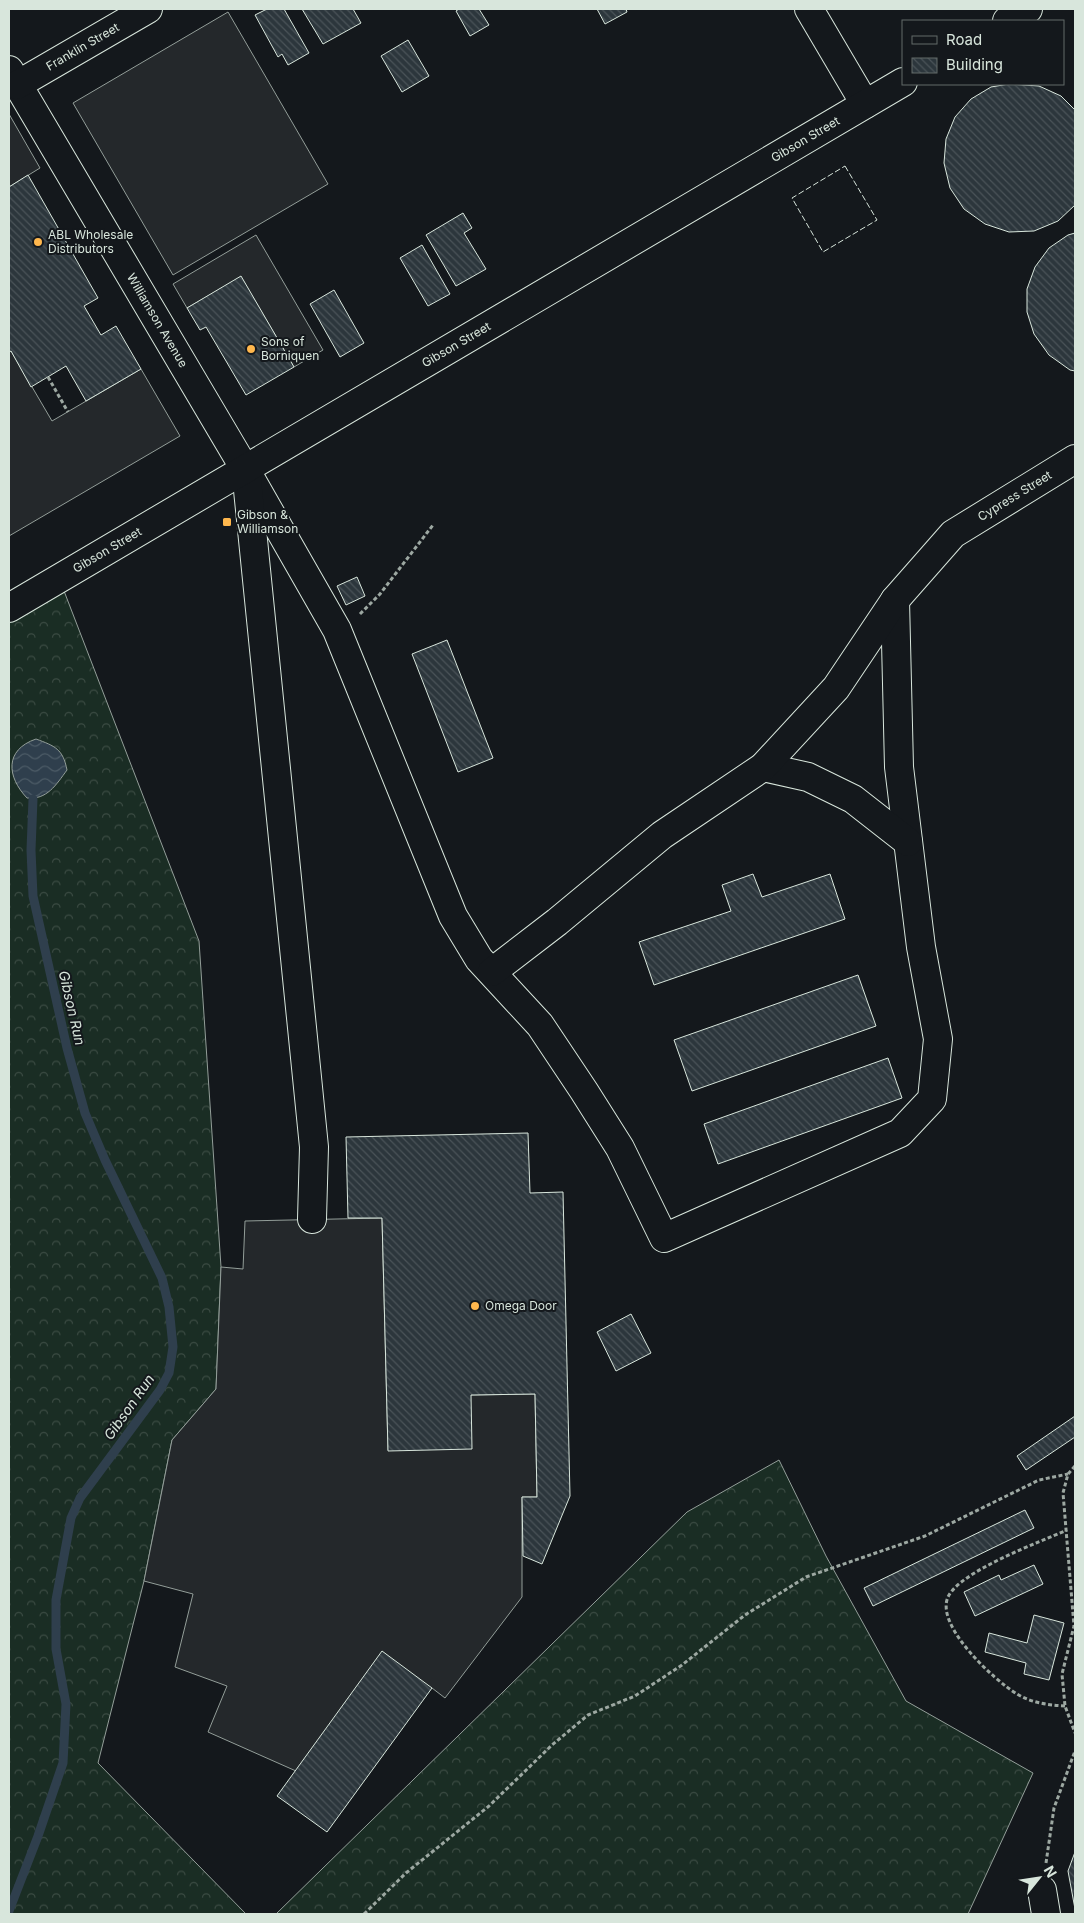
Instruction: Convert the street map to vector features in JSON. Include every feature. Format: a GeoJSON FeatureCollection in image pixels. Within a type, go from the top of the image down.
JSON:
{"type":"FeatureCollection","features":[{"type":"Feature","properties":{"kind":"street","name":"Franklin Street"},"geometry":{"type":"LineString","coordinates":[[13,78],[148,9]]}},
{"type":"Feature","properties":{"kind":"street"},"geometry":{"type":"LineString","coordinates":[[809,9],[865,104]]}},
{"type":"Feature","properties":{"kind":"street"},"geometry":{"type":"LineString","coordinates":[[1008,20],[1028,9]]}},
{"type":"Feature","properties":{"kind":"street","name":"Williamson Avenue"},"geometry":{"type":"LineString","coordinates":[[13,78],[245,469],[337,630],[452,916],[479,959],[540,1024],[620,1148],[664,1238],[900,1133],[932,1099],[938,1039],[921,947],[908,842]]}},
{"type":"Feature","properties":{"kind":"street","name":"Gibson Street"},"geometry":{"type":"LineString","coordinates":[[9,608],[902,83]]}},
{"type":"Feature","properties":{"kind":"street","name":"Cypress Street"},"geometry":{"type":"LineString","coordinates":[[492,972],[557,922],[662,835],[763,766],[836,688],[895,600],[953,534],[1075,459]]}},
{"type":"Feature","properties":{"kind":"street"},"geometry":{"type":"LineString","coordinates":[[245,469],[314,1147],[312,1219]]}},
{"type":"Feature","properties":{"kind":"street"},"geometry":{"type":"LineString","coordinates":[[895,600],[899,767],[908,842]]}},
{"type":"Feature","properties":{"kind":"street"},"geometry":{"type":"LineString","coordinates":[[763,766],[808,777],[853,799],[908,842]]}},
{"type":"Feature","properties":{"kind":"path"},"geometry":{"type":"LineString","coordinates":[[48,377],[68,412]]}},
{"type":"Feature","properties":{"kind":"path"},"geometry":{"type":"LineString","coordinates":[[337,630],[358,616],[380,594],[433,524]]}},
{"type":"Feature","properties":{"kind":"path"},"geometry":{"type":"LineString","coordinates":[[1075,1466],[1068,1474],[1063,1493],[1074,1626],[1062,1674],[1065,1706],[1075,1733]]}},
{"type":"Feature","properties":{"kind":"path"},"geometry":{"type":"LineString","coordinates":[[364,1914],[406,1873],[489,1806],[552,1745],[588,1715],[635,1696],[682,1665],[745,1615],[806,1577],[925,1536],[1038,1480],[1068,1474]]}},
{"type":"Feature","properties":{"kind":"path"},"geometry":{"type":"LineString","coordinates":[[1065,1706],[1045,1705],[1018,1694],[979,1663],[956,1634],[946,1611],[948,1596],[961,1582],[998,1560],[1066,1530]]}},
{"type":"Feature","properties":{"kind":"path"},"geometry":{"type":"LineString","coordinates":[[1044,1902],[1054,1808],[1075,1751]]}},
{"type":"Feature","properties":{"kind":"green space"},"geometry":{"type":"Polygon","coordinates":[[[59,578],[199,941],[221,1267],[216,1389],[172,1440],[144,1581],[98,1763],[246,1914],[9,1914],[9,608],[59,578]]]}},
{"type":"Feature","properties":{"kind":"green space"},"geometry":{"type":"Polygon","coordinates":[[[779,1460],[826,1556],[906,1701],[1033,1773],[968,1914],[276,1914],[687,1512],[779,1460]]]}},
{"type":"Feature","properties":{"kind":"shaded area"},"geometry":{"type":"Polygon","coordinates":[[[228,12],[328,184],[173,275],[73,103],[228,12]]]}},
{"type":"Feature","properties":{"kind":"shaded area"},"geometry":{"type":"Polygon","coordinates":[[[9,114],[40,168],[9,187],[9,114]]]}},
{"type":"Feature","properties":{"kind":"shaded area"},"geometry":{"type":"Polygon","coordinates":[[[256,235],[323,350],[294,367],[241,277],[187,308],[173,284],[256,235]]]}},
{"type":"Feature","properties":{"kind":"shaded area"},"geometry":{"type":"Polygon","coordinates":[[[11,351],[52,421],[141,369],[180,436],[9,536],[9,352],[11,351]]]}},
{"type":"Feature","properties":{"kind":"shaded area"},"geometry":{"type":"Polygon","coordinates":[[[382,1218],[388,1450],[471,1395],[535,1394],[537,1497],[522,1497],[522,1597],[445,1698],[432,1688],[296,1771],[208,1732],[227,1686],[175,1667],[193,1594],[144,1581],[172,1440],[216,1389],[221,1267],[243,1269],[245,1221],[382,1218]]]}},
{"type":"Feature","properties":{"kind":"water"},"geometry":{"type":"Polygon","coordinates":[[[36,739],[57,749],[63,757],[67,770],[55,786],[46,794],[40,797],[27,798],[15,781],[12,765],[18,750],[36,739]]]}},
{"type":"Feature","properties":{"kind":"building"},"geometry":{"type":"Polygon","coordinates":[[[267,9],[284,9],[309,53],[288,65],[282,54],[278,57],[255,15],[267,9]]]}},
{"type":"Feature","properties":{"kind":"building"},"geometry":{"type":"Polygon","coordinates":[[[302,9],[353,9],[361,23],[323,44],[302,9]]]}},
{"type":"Feature","properties":{"kind":"building"},"geometry":{"type":"Polygon","coordinates":[[[459,9],[479,9],[489,25],[470,36],[456,11],[459,9]]]}},
{"type":"Feature","properties":{"kind":"building"},"geometry":{"type":"Polygon","coordinates":[[[597,9],[626,9],[627,12],[605,24],[597,9]]]}},
{"type":"Feature","properties":{"kind":"building"},"geometry":{"type":"Polygon","coordinates":[[[408,40],[429,76],[402,92],[381,56],[408,40]]]}},
{"type":"Feature","properties":{"kind":"building"},"geometry":{"type":"Polygon","coordinates":[[[1003,85],[1039,86],[1061,96],[1075,110],[1075,205],[1058,221],[1034,231],[1009,232],[985,224],[964,209],[950,188],[944,163],[946,139],[955,117],[971,99],[991,87],[1003,85]]]}},
{"type":"Feature","properties":{"kind":"building","name":"ABL Wholesale Distributors"},"geometry":{"type":"Polygon","coordinates":[[[28,175],[98,298],[84,306],[101,335],[116,326],[141,369],[86,401],[66,366],[31,387],[11,351],[9,352],[9,187],[28,175]]]}},
{"type":"Feature","properties":{"kind":"building"},"geometry":{"type":"Polygon","coordinates":[[[463,213],[472,228],[464,233],[486,269],[456,286],[426,235],[463,213]]]}},
{"type":"Feature","properties":{"kind":"building"},"geometry":{"type":"Polygon","coordinates":[[[1075,233],[1075,371],[1070,370],[1049,355],[1034,334],[1027,312],[1027,289],[1035,267],[1049,248],[1068,235],[1075,233]]]}},
{"type":"Feature","properties":{"kind":"building"},"geometry":{"type":"Polygon","coordinates":[[[422,245],[450,294],[428,306],[400,258],[422,245]]]}},
{"type":"Feature","properties":{"kind":"building","name":"Sons of Borniquen"},"geometry":{"type":"Polygon","coordinates":[[[241,276],[294,367],[246,395],[206,327],[200,330],[187,308],[241,276]]]}},
{"type":"Feature","properties":{"kind":"building"},"geometry":{"type":"Polygon","coordinates":[[[334,290],[364,343],[340,357],[310,304],[334,290]]]}},
{"type":"Feature","properties":{"kind":"building"},"geometry":{"type":"Polygon","coordinates":[[[357,577],[365,596],[346,605],[337,586],[357,577]]]}},
{"type":"Feature","properties":{"kind":"building"},"geometry":{"type":"Polygon","coordinates":[[[447,640],[493,758],[458,772],[412,654],[447,640]]]}},
{"type":"Feature","properties":{"kind":"building"},"geometry":{"type":"Polygon","coordinates":[[[753,874],[762,897],[830,874],[845,919],[654,985],[639,942],[731,911],[722,885],[753,874]]]}},
{"type":"Feature","properties":{"kind":"building"},"geometry":{"type":"Polygon","coordinates":[[[858,975],[876,1026],[692,1091],[674,1040],[858,975]]]}},
{"type":"Feature","properties":{"kind":"building"},"geometry":{"type":"Polygon","coordinates":[[[888,1058],[902,1098],[718,1164],[704,1124],[888,1058]]]}},
{"type":"Feature","properties":{"kind":"building","name":"Omega Door"},"geometry":{"type":"Polygon","coordinates":[[[528,1133],[530,1193],[563,1192],[570,1496],[542,1564],[523,1556],[522,1497],[537,1497],[535,1394],[471,1395],[472,1449],[388,1451],[382,1218],[348,1218],[346,1137],[528,1133]]]}},
{"type":"Feature","properties":{"kind":"building"},"geometry":{"type":"Polygon","coordinates":[[[631,1314],[651,1353],[616,1371],[597,1332],[631,1314]]]}},
{"type":"Feature","properties":{"kind":"building"},"geometry":{"type":"Polygon","coordinates":[[[1075,1416],[1075,1437],[1026,1470],[1017,1456],[1075,1416]]]}},
{"type":"Feature","properties":{"kind":"building"},"geometry":{"type":"Polygon","coordinates":[[[1025,1510],[1034,1528],[873,1606],[864,1588],[1025,1510]]]}},
{"type":"Feature","properties":{"kind":"building"},"geometry":{"type":"Polygon","coordinates":[[[1034,1565],[1043,1584],[975,1616],[964,1592],[999,1575],[1001,1580],[1034,1565]]]}},
{"type":"Feature","properties":{"kind":"building"},"geometry":{"type":"Polygon","coordinates":[[[1034,1615],[1064,1623],[1049,1680],[1024,1674],[1026,1663],[985,1652],[989,1633],[1027,1643],[1034,1615]]]}},
{"type":"Feature","properties":{"kind":"building"},"geometry":{"type":"Polygon","coordinates":[[[382,1651],[432,1688],[327,1832],[277,1796],[382,1651]]]}},
{"type":"Feature","properties":{"kind":"building"},"geometry":{"type":"Polygon","coordinates":[[[1075,1852],[1075,1909],[1068,1871],[1075,1852]]]}},
{"type":"Feature","properties":{"kind":"waterway","name":"Gibson Run"},"geometry":{"type":"LineString","coordinates":[[9,1911],[38,1836],[63,1763],[66,1704],[56,1649],[56,1600],[71,1518],[80,1498],[160,1390],[169,1373],[173,1347],[169,1307],[162,1278],[105,1160],[85,1113],[67,1048],[33,896],[31,850],[33,799]]}},
{"type":"Feature","properties":{"kind":"fence"},"geometry":{"type":"LineString","coordinates":[[845,166],[877,220],[823,252],[792,198],[845,166]]}},
{"type":"Feature","properties":{"kind":"place","name":"ABL Wholesale Distributors"},"geometry":{"type":"Point","coordinates":[38,242]}},
{"type":"Feature","properties":{"kind":"place","name":"Sons of Borniquen"},"geometry":{"type":"Point","coordinates":[251,349]}},
{"type":"Feature","properties":{"kind":"place","name":"Gibson & Williamson"},"geometry":{"type":"Point","coordinates":[227,522]}},
{"type":"Feature","properties":{"kind":"place","name":"Omega Door"},"geometry":{"type":"Point","coordinates":[475,1306]}}]}
